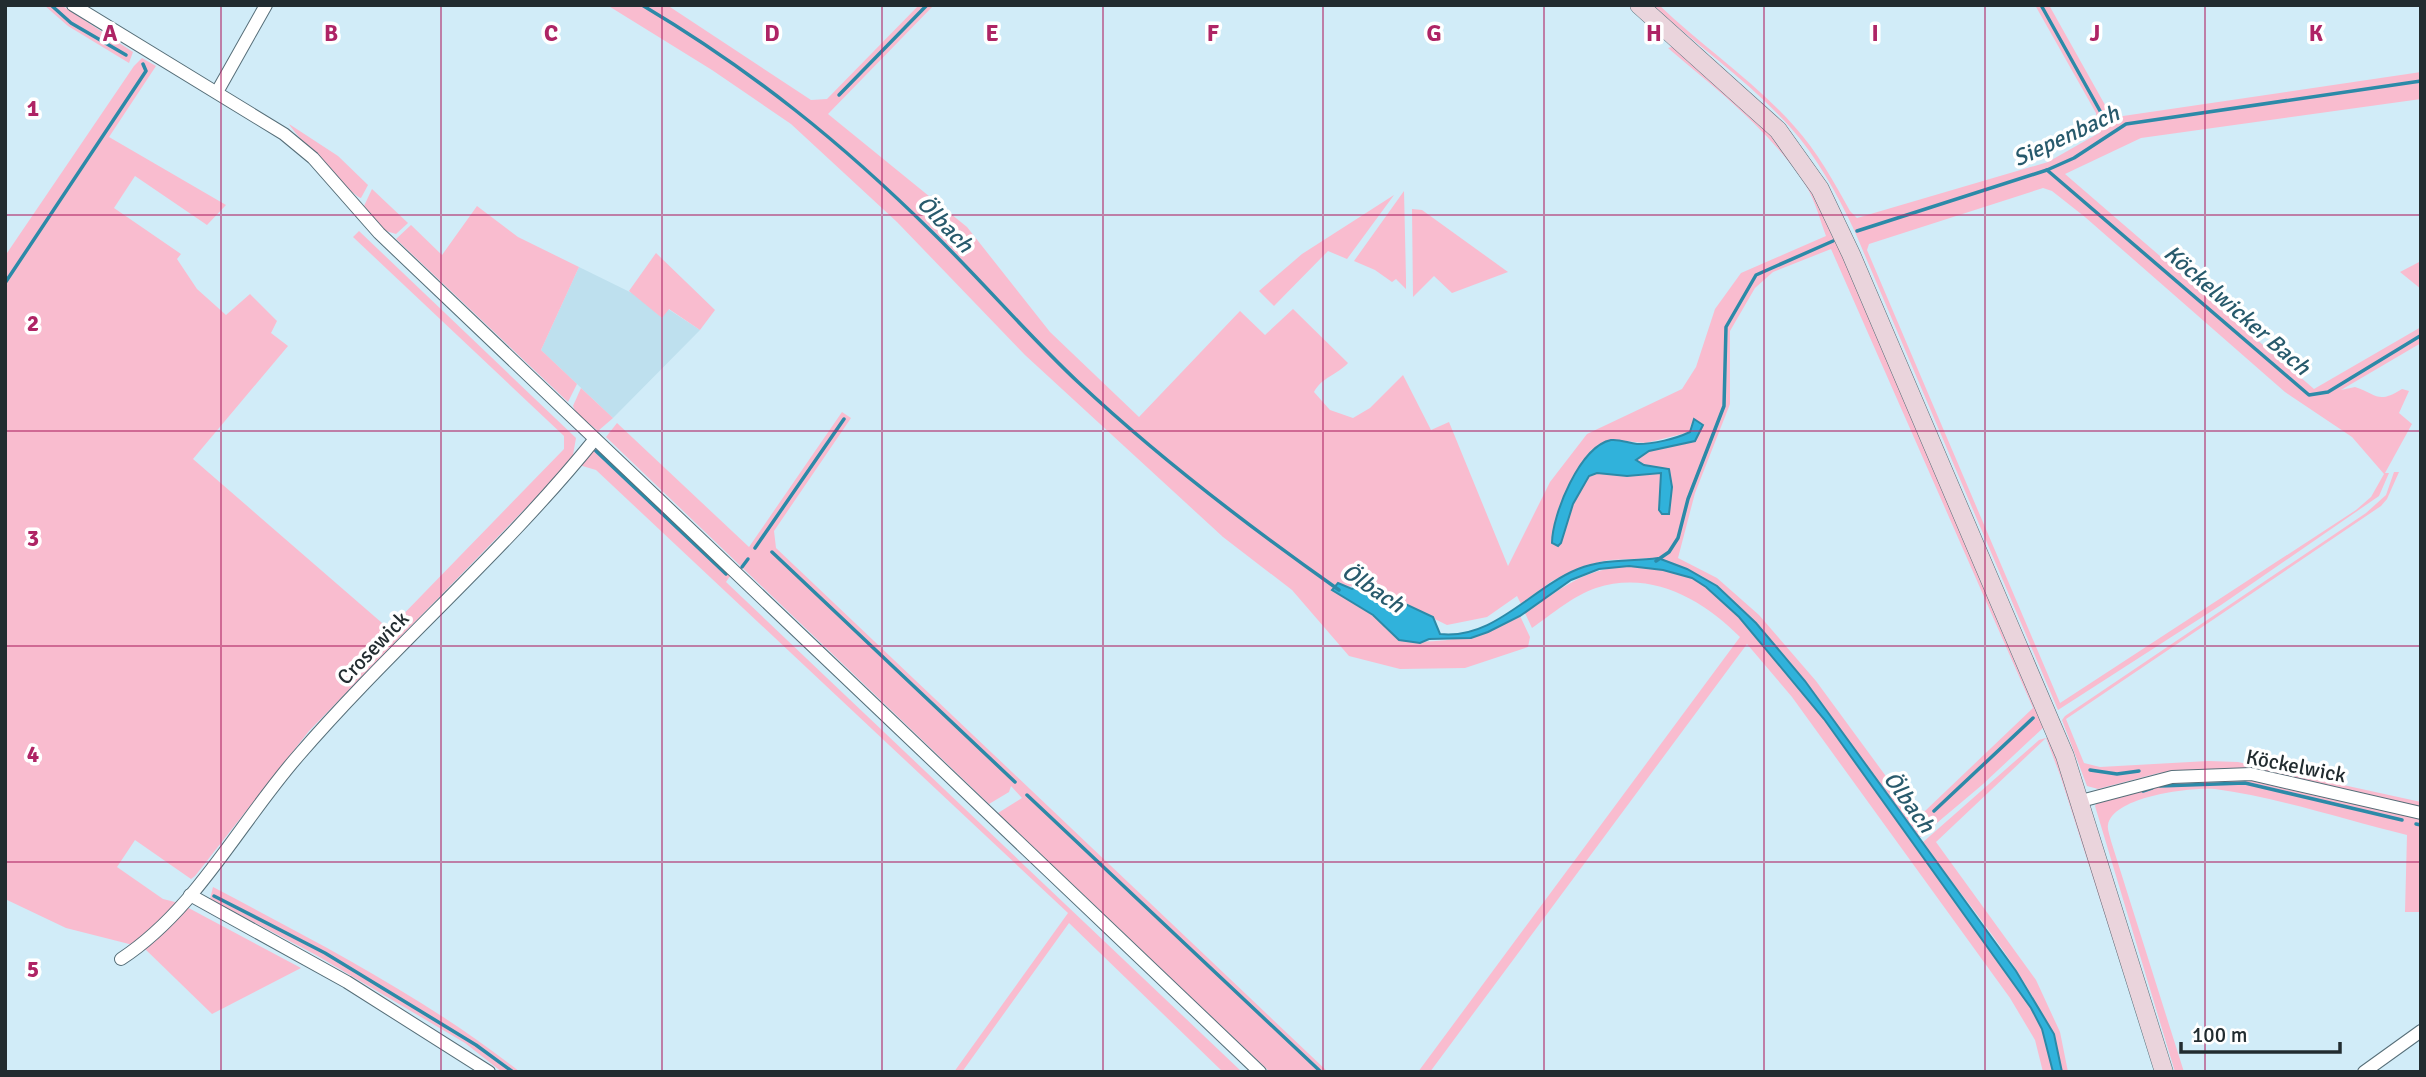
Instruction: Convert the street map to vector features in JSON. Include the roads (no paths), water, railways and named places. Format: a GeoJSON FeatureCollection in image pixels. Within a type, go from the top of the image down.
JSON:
{"type":"FeatureCollection","features":[{"type":"Feature","properties":{"kind":"main road"},"geometry":{"type":"LineString","coordinates":[[1639,5],[1770,122],[1799,156],[1821,189],[1852,254],[2053,728],[2081,801],[2164,1072]]}},
{"type":"Feature","properties":{"kind":"street"},"geometry":{"type":"LineString","coordinates":[[73,5],[284,134],[313,158],[379,233],[1260,1072]]}},
{"type":"Feature","properties":{"kind":"street"},"geometry":{"type":"LineString","coordinates":[[217,92],[266,5]]}},
{"type":"Feature","properties":{"kind":"street","name":"Crosewick"},"geometry":{"type":"LineString","coordinates":[[121,959],[160,927],[190,895],[304,749],[547,497],[595,439]]}},
{"type":"Feature","properties":{"kind":"street","name":"Köckelwick"},"geometry":{"type":"LineString","coordinates":[[2081,801],[2172,777],[2250,774],[2421,813]]}},
{"type":"Feature","properties":{"kind":"street"},"geometry":{"type":"LineString","coordinates":[[190,895],[347,982],[489,1072]]}},
{"type":"Feature","properties":{"kind":"street"},"geometry":{"type":"LineString","coordinates":[[2364,1072],[2421,1031]]}},
{"type":"Feature","properties":{"kind":"water"},"geometry":{"type":"Polygon","coordinates":[[[1694,419],[1703,425],[1695,441],[1649,451],[1636,460],[1644,465],[1669,469],[1672,487],[1669,514],[1662,514],[1659,510],[1661,473],[1627,476],[1597,473],[1589,476],[1573,504],[1561,543],[1558,546],[1552,543],[1557,516],[1570,483],[1589,455],[1600,445],[1611,440],[1637,444],[1671,439],[1690,432],[1694,419]]]}},
{"type":"Feature","properties":{"kind":"water"},"geometry":{"type":"Polygon","coordinates":[[[1658,558],[1687,569],[1717,586],[1756,623],[1805,681],[2016,971],[2054,1034],[2062,1072],[2053,1072],[2042,1029],[2031,1008],[1824,719],[1739,617],[1706,587],[1692,578],[1663,570],[1629,566],[1599,569],[1571,580],[1520,616],[1488,632],[1471,638],[1429,639],[1420,643],[1399,640],[1373,615],[1332,590],[1338,583],[1352,589],[1363,584],[1433,617],[1440,634],[1460,634],[1495,621],[1561,577],[1578,569],[1608,562],[1658,558]]]}},
{"type":"Feature","properties":{"kind":"waterway"},"geometry":{"type":"LineString","coordinates":[[51,5],[71,23],[126,55]]}},
{"type":"Feature","properties":{"kind":"waterway","name":"Ölbach"},"geometry":{"type":"LineString","coordinates":[[642,5],[759,82],[830,139],[899,200],[1059,364],[1140,438],[1271,541],[1339,590]]}},
{"type":"Feature","properties":{"kind":"waterway"},"geometry":{"type":"LineString","coordinates":[[839,95],[927,5]]}},
{"type":"Feature","properties":{"kind":"waterway"},"geometry":{"type":"LineString","coordinates":[[2041,5],[2104,118]]}},
{"type":"Feature","properties":{"kind":"waterway"},"geometry":{"type":"LineString","coordinates":[[5,283],[146,71],[143,64]]}},
{"type":"Feature","properties":{"kind":"waterway","name":"Siepenbach"},"geometry":{"type":"LineString","coordinates":[[1857,231],[2047,170],[2074,158],[2126,124],[2421,81]]}},
{"type":"Feature","properties":{"kind":"waterway","name":"Köckelwicker Bach"},"geometry":{"type":"LineString","coordinates":[[2047,170],[2309,395],[2328,392],[2420,336]]}},
{"type":"Feature","properties":{"kind":"waterway","name":"Siepenbach"},"geometry":{"type":"LineString","coordinates":[[1656,561],[1669,552],[1678,538],[1688,499],[1724,406],[1726,327],[1756,275],[1833,241]]}},
{"type":"Feature","properties":{"kind":"waterway"},"geometry":{"type":"LineString","coordinates":[[755,548],[844,419]]}},
{"type":"Feature","properties":{"kind":"waterway"},"geometry":{"type":"LineString","coordinates":[[596,451],[726,574]]}},
{"type":"Feature","properties":{"kind":"waterway"},"geometry":{"type":"LineString","coordinates":[[772,552],[1015,782]]}},
{"type":"Feature","properties":{"kind":"waterway"},"geometry":{"type":"LineString","coordinates":[[742,567],[748,559]]}},
{"type":"Feature","properties":{"kind":"waterway"},"geometry":{"type":"LineString","coordinates":[[1934,811],[2033,718]]}},
{"type":"Feature","properties":{"kind":"waterway"},"geometry":{"type":"LineString","coordinates":[[2090,770],[2117,774],[2139,771]]}},
{"type":"Feature","properties":{"kind":"waterway"},"geometry":{"type":"LineString","coordinates":[[2160,786],[2245,783],[2402,820]]}},
{"type":"Feature","properties":{"kind":"waterway"},"geometry":{"type":"LineString","coordinates":[[2143,791],[2152,788]]}},
{"type":"Feature","properties":{"kind":"waterway"},"geometry":{"type":"LineString","coordinates":[[1027,795],[1321,1072]]}},
{"type":"Feature","properties":{"kind":"waterway"},"geometry":{"type":"LineString","coordinates":[[2416,824],[2421,825]]}},
{"type":"Feature","properties":{"kind":"waterway"},"geometry":{"type":"LineString","coordinates":[[214,896],[325,953],[476,1045],[513,1072]]}}]}
